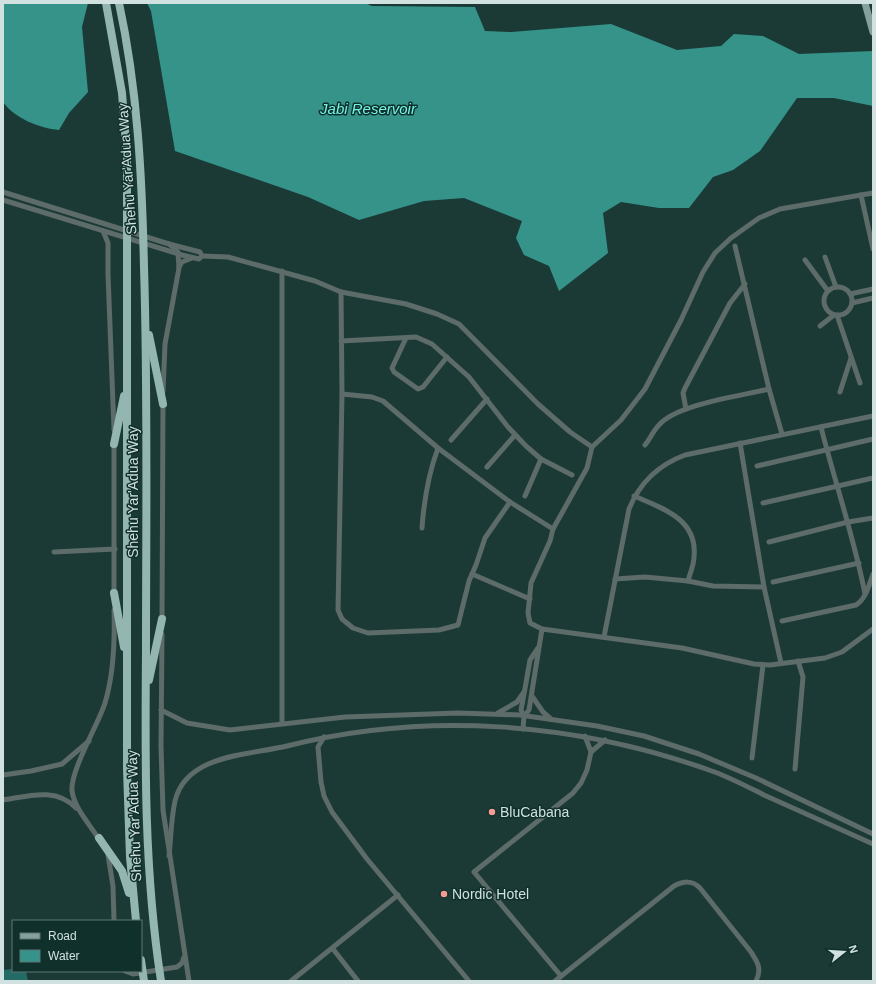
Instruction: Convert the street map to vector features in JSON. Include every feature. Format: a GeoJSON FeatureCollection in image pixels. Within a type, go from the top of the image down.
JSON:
{"type":"FeatureCollection","features":[{"type":"Feature","properties":{"kind":"highway","name":"Shehu Yar'Adua Way"},"geometry":{"type":"LineString","coordinates":[[106,3],[118,67],[125,125],[128,215],[128,809],[136,920]]}},
{"type":"Feature","properties":{"kind":"highway","name":"Shehu Yar'Adua Way"},"geometry":{"type":"LineString","coordinates":[[119,3],[138,118],[144,220],[146,835],[157,956],[161,981]]}},
{"type":"Feature","properties":{"kind":"highway"},"geometry":{"type":"LineString","coordinates":[[145,292],[149,330],[164,404]]}},
{"type":"Feature","properties":{"kind":"highway"},"geometry":{"type":"LineString","coordinates":[[114,444],[124,396],[128,348]]}},
{"type":"Feature","properties":{"kind":"highway"},"geometry":{"type":"LineString","coordinates":[[114,593],[125,650],[128,685]]}},
{"type":"Feature","properties":{"kind":"highway"},"geometry":{"type":"LineString","coordinates":[[145,699],[162,619]]}},
{"type":"Feature","properties":{"kind":"highway"},"geometry":{"type":"LineString","coordinates":[[99,838],[117,862],[126,879],[136,920]]}},
{"type":"Feature","properties":{"kind":"highway"},"geometry":{"type":"LineString","coordinates":[[142,967],[144,981]]}},
{"type":"Feature","properties":{"kind":"main road"},"geometry":{"type":"LineString","coordinates":[[865,3],[873,32]]}},
{"type":"Feature","properties":{"kind":"street"},"geometry":{"type":"LineString","coordinates":[[3,192],[169,244],[200,252],[202,256]]}},
{"type":"Feature","properties":{"kind":"street"},"geometry":{"type":"LineString","coordinates":[[873,193],[780,209],[759,218],[731,238],[715,253],[703,272],[681,320],[635,403],[621,420],[592,446],[588,468],[553,529],[550,541],[531,583],[528,613],[530,623],[542,629],[682,648],[754,664],[825,658],[842,652],[873,629]]}},
{"type":"Feature","properties":{"kind":"street"},"geometry":{"type":"LineString","coordinates":[[861,195],[873,249]]}},
{"type":"Feature","properties":{"kind":"street"},"geometry":{"type":"LineString","coordinates":[[3,200],[192,258],[199,259],[202,256],[228,256],[315,281],[341,292],[406,304],[437,314],[459,324],[538,404],[570,432],[592,446]]}},
{"type":"Feature","properties":{"kind":"street"},"geometry":{"type":"LineString","coordinates":[[108,243],[112,234],[117,230],[124,230]]}},
{"type":"Feature","properties":{"kind":"street"},"geometry":{"type":"LineString","coordinates":[[83,816],[74,799],[72,786],[75,774],[105,703],[111,677],[114,642],[114,444],[108,243],[103,231]]}},
{"type":"Feature","properties":{"kind":"street"},"geometry":{"type":"LineString","coordinates":[[169,244],[174,246],[179,254],[165,344],[161,710],[163,814],[189,981]]}},
{"type":"Feature","properties":{"kind":"street"},"geometry":{"type":"LineString","coordinates":[[735,246],[769,390],[782,434]]}},
{"type":"Feature","properties":{"kind":"street"},"geometry":{"type":"LineString","coordinates":[[825,257],[836,287]]}},
{"type":"Feature","properties":{"kind":"street"},"geometry":{"type":"LineString","coordinates":[[178,268],[182,262],[192,258]]}},
{"type":"Feature","properties":{"kind":"street"},"geometry":{"type":"LineString","coordinates":[[805,260],[828,292]]}},
{"type":"Feature","properties":{"kind":"street"},"geometry":{"type":"LineString","coordinates":[[282,271],[282,723]]}},
{"type":"Feature","properties":{"kind":"street"},"geometry":{"type":"LineString","coordinates":[[686,409],[683,393],[685,388],[730,303],[745,284]]}},
{"type":"Feature","properties":{"kind":"street"},"geometry":{"type":"LineString","coordinates":[[820,326],[835,315],[846,313],[852,303],[850,294],[842,288],[836,287],[828,292],[824,297],[824,303],[826,309],[835,315],[860,383]]}},
{"type":"Feature","properties":{"kind":"street"},"geometry":{"type":"LineString","coordinates":[[850,294],[873,289]]}},
{"type":"Feature","properties":{"kind":"street"},"geometry":{"type":"LineString","coordinates":[[341,292],[342,394],[338,610],[342,619],[359,631],[375,633],[439,630],[458,624],[469,581],[485,538],[510,502]]}},
{"type":"Feature","properties":{"kind":"street"},"geometry":{"type":"LineString","coordinates":[[852,303],[873,298]]}},
{"type":"Feature","properties":{"kind":"street"},"geometry":{"type":"LineString","coordinates":[[342,341],[406,338],[423,339],[447,357],[469,377],[515,435],[541,460],[572,475]]}},
{"type":"Feature","properties":{"kind":"street"},"geometry":{"type":"LineString","coordinates":[[406,338],[392,368],[394,372],[418,389],[424,387],[447,357]]}},
{"type":"Feature","properties":{"kind":"street"},"geometry":{"type":"LineString","coordinates":[[840,392],[851,358]]}},
{"type":"Feature","properties":{"kind":"street"},"geometry":{"type":"LineString","coordinates":[[645,445],[659,425],[666,418],[686,409],[769,390]]}},
{"type":"Feature","properties":{"kind":"street"},"geometry":{"type":"LineString","coordinates":[[342,394],[383,401],[438,448],[510,502],[553,529]]}},
{"type":"Feature","properties":{"kind":"street"},"geometry":{"type":"LineString","coordinates":[[451,440],[487,399]]}},
{"type":"Feature","properties":{"kind":"street"},"geometry":{"type":"LineString","coordinates":[[604,637],[629,509],[637,490],[649,477],[671,460],[685,455],[873,416]]}},
{"type":"Feature","properties":{"kind":"street"},"geometry":{"type":"LineString","coordinates":[[822,427],[826,450],[859,563],[865,594]]}},
{"type":"Feature","properties":{"kind":"street"},"geometry":{"type":"LineString","coordinates":[[487,467],[515,435]]}},
{"type":"Feature","properties":{"kind":"street"},"geometry":{"type":"LineString","coordinates":[[757,466],[873,439]]}},
{"type":"Feature","properties":{"kind":"street"},"geometry":{"type":"LineString","coordinates":[[740,443],[764,587],[780,663]]}},
{"type":"Feature","properties":{"kind":"street"},"geometry":{"type":"LineString","coordinates":[[422,528],[423,507],[429,472],[438,448]]}},
{"type":"Feature","properties":{"kind":"street"},"geometry":{"type":"LineString","coordinates":[[525,496],[541,460]]}},
{"type":"Feature","properties":{"kind":"street"},"geometry":{"type":"LineString","coordinates":[[763,503],[873,478]]}},
{"type":"Feature","properties":{"kind":"street"},"geometry":{"type":"LineString","coordinates":[[634,496],[673,514],[682,520],[689,530],[695,556],[688,581]]}},
{"type":"Feature","properties":{"kind":"street"},"geometry":{"type":"LineString","coordinates":[[769,542],[848,522],[873,518]]}},
{"type":"Feature","properties":{"kind":"street"},"geometry":{"type":"LineString","coordinates":[[54,552],[114,549]]}},
{"type":"Feature","properties":{"kind":"street"},"geometry":{"type":"LineString","coordinates":[[773,582],[859,563]]}},
{"type":"Feature","properties":{"kind":"street"},"geometry":{"type":"LineString","coordinates":[[472,574],[530,599]]}},
{"type":"Feature","properties":{"kind":"street"},"geometry":{"type":"LineString","coordinates":[[782,621],[856,605],[861,602],[873,574]]}},
{"type":"Feature","properties":{"kind":"street"},"geometry":{"type":"LineString","coordinates":[[615,579],[645,577],[688,581],[712,586],[764,587]]}},
{"type":"Feature","properties":{"kind":"street"},"geometry":{"type":"LineString","coordinates":[[524,716],[529,710],[532,696],[539,659],[538,648],[542,629]]}},
{"type":"Feature","properties":{"kind":"street"},"geometry":{"type":"LineString","coordinates":[[523,729],[524,716],[521,710],[530,660],[538,648]]}},
{"type":"Feature","properties":{"kind":"street"},"geometry":{"type":"LineString","coordinates":[[795,769],[802,677],[798,661]]}},
{"type":"Feature","properties":{"kind":"street"},"geometry":{"type":"LineString","coordinates":[[752,758],[764,664]]}},
{"type":"Feature","properties":{"kind":"street"},"geometry":{"type":"LineString","coordinates":[[497,714],[517,702],[525,691]]}},
{"type":"Feature","properties":{"kind":"street"},"geometry":{"type":"LineString","coordinates":[[532,696],[539,707],[551,719]]}},
{"type":"Feature","properties":{"kind":"street"},"geometry":{"type":"LineString","coordinates":[[161,710],[187,723],[230,730],[282,723],[377,715],[497,714],[551,719],[644,736],[699,754],[756,778],[873,834]]}},
{"type":"Feature","properties":{"kind":"street"},"geometry":{"type":"LineString","coordinates":[[169,856],[176,799],[189,775],[220,758],[324,737],[392,729],[465,725],[523,729],[585,736],[605,740],[710,770],[873,844]]}},
{"type":"Feature","properties":{"kind":"street"},"geometry":{"type":"LineString","coordinates":[[561,976],[474,872],[573,793],[581,783],[587,770],[591,752],[585,736]]}},
{"type":"Feature","properties":{"kind":"street"},"geometry":{"type":"LineString","coordinates":[[318,747],[324,737]]}},
{"type":"Feature","properties":{"kind":"street"},"geometry":{"type":"LineString","coordinates":[[3,774],[19,773],[62,764],[89,740]]}},
{"type":"Feature","properties":{"kind":"street"},"geometry":{"type":"LineString","coordinates":[[312,740],[318,747],[321,782],[324,796],[332,812],[367,859],[469,981]]}},
{"type":"Feature","properties":{"kind":"street"},"geometry":{"type":"LineString","coordinates":[[591,752],[605,740]]}},
{"type":"Feature","properties":{"kind":"street"},"geometry":{"type":"LineString","coordinates":[[3,800],[44,794],[60,796],[74,806],[99,838],[108,854],[113,886],[114,920]]}},
{"type":"Feature","properties":{"kind":"street"},"geometry":{"type":"LineString","coordinates":[[163,814],[173,815]]}},
{"type":"Feature","properties":{"kind":"street"},"geometry":{"type":"LineString","coordinates":[[555,981],[674,886],[687,881],[695,883],[700,888],[751,952],[758,963],[760,974],[756,981]]}},
{"type":"Feature","properties":{"kind":"street"},"geometry":{"type":"LineString","coordinates":[[291,981],[333,949],[398,895]]}},
{"type":"Feature","properties":{"kind":"street"},"geometry":{"type":"LineString","coordinates":[[333,949],[358,981]]}},
{"type":"Feature","properties":{"kind":"street"},"geometry":{"type":"LineString","coordinates":[[128,972],[133,974],[177,967],[182,963],[184,954]]}},
{"type":"Feature","properties":{"kind":"shaded area"},"geometry":{"type":"Polygon","coordinates":[[[12,969],[12,972],[26,972],[28,981],[3,981],[3,970],[12,969]]]}},
{"type":"Feature","properties":{"kind":"water"},"geometry":{"type":"Polygon","coordinates":[[[3,3],[88,3],[82,27],[88,92],[69,113],[59,130],[28,122],[14,113],[3,102],[3,3]]]}},
{"type":"Feature","properties":{"kind":"water","name":"Jabi Reservoir"},"geometry":{"type":"Polygon","coordinates":[[[147,3],[365,3],[372,6],[475,7],[485,31],[511,32],[611,24],[677,50],[721,46],[734,34],[763,36],[799,54],[873,51],[873,106],[834,98],[797,98],[760,151],[733,170],[713,177],[689,208],[659,208],[621,202],[603,213],[608,253],[559,291],[549,266],[524,255],[516,238],[522,221],[464,198],[424,201],[359,220],[308,197],[175,151],[151,11],[147,3]]]}},
{"type":"Feature","properties":{"kind":"place","name":"BluCabana"},"geometry":{"type":"Point","coordinates":[492,812]}},
{"type":"Feature","properties":{"kind":"place","name":"Nordic Hotel"},"geometry":{"type":"Point","coordinates":[444,894]}}]}
